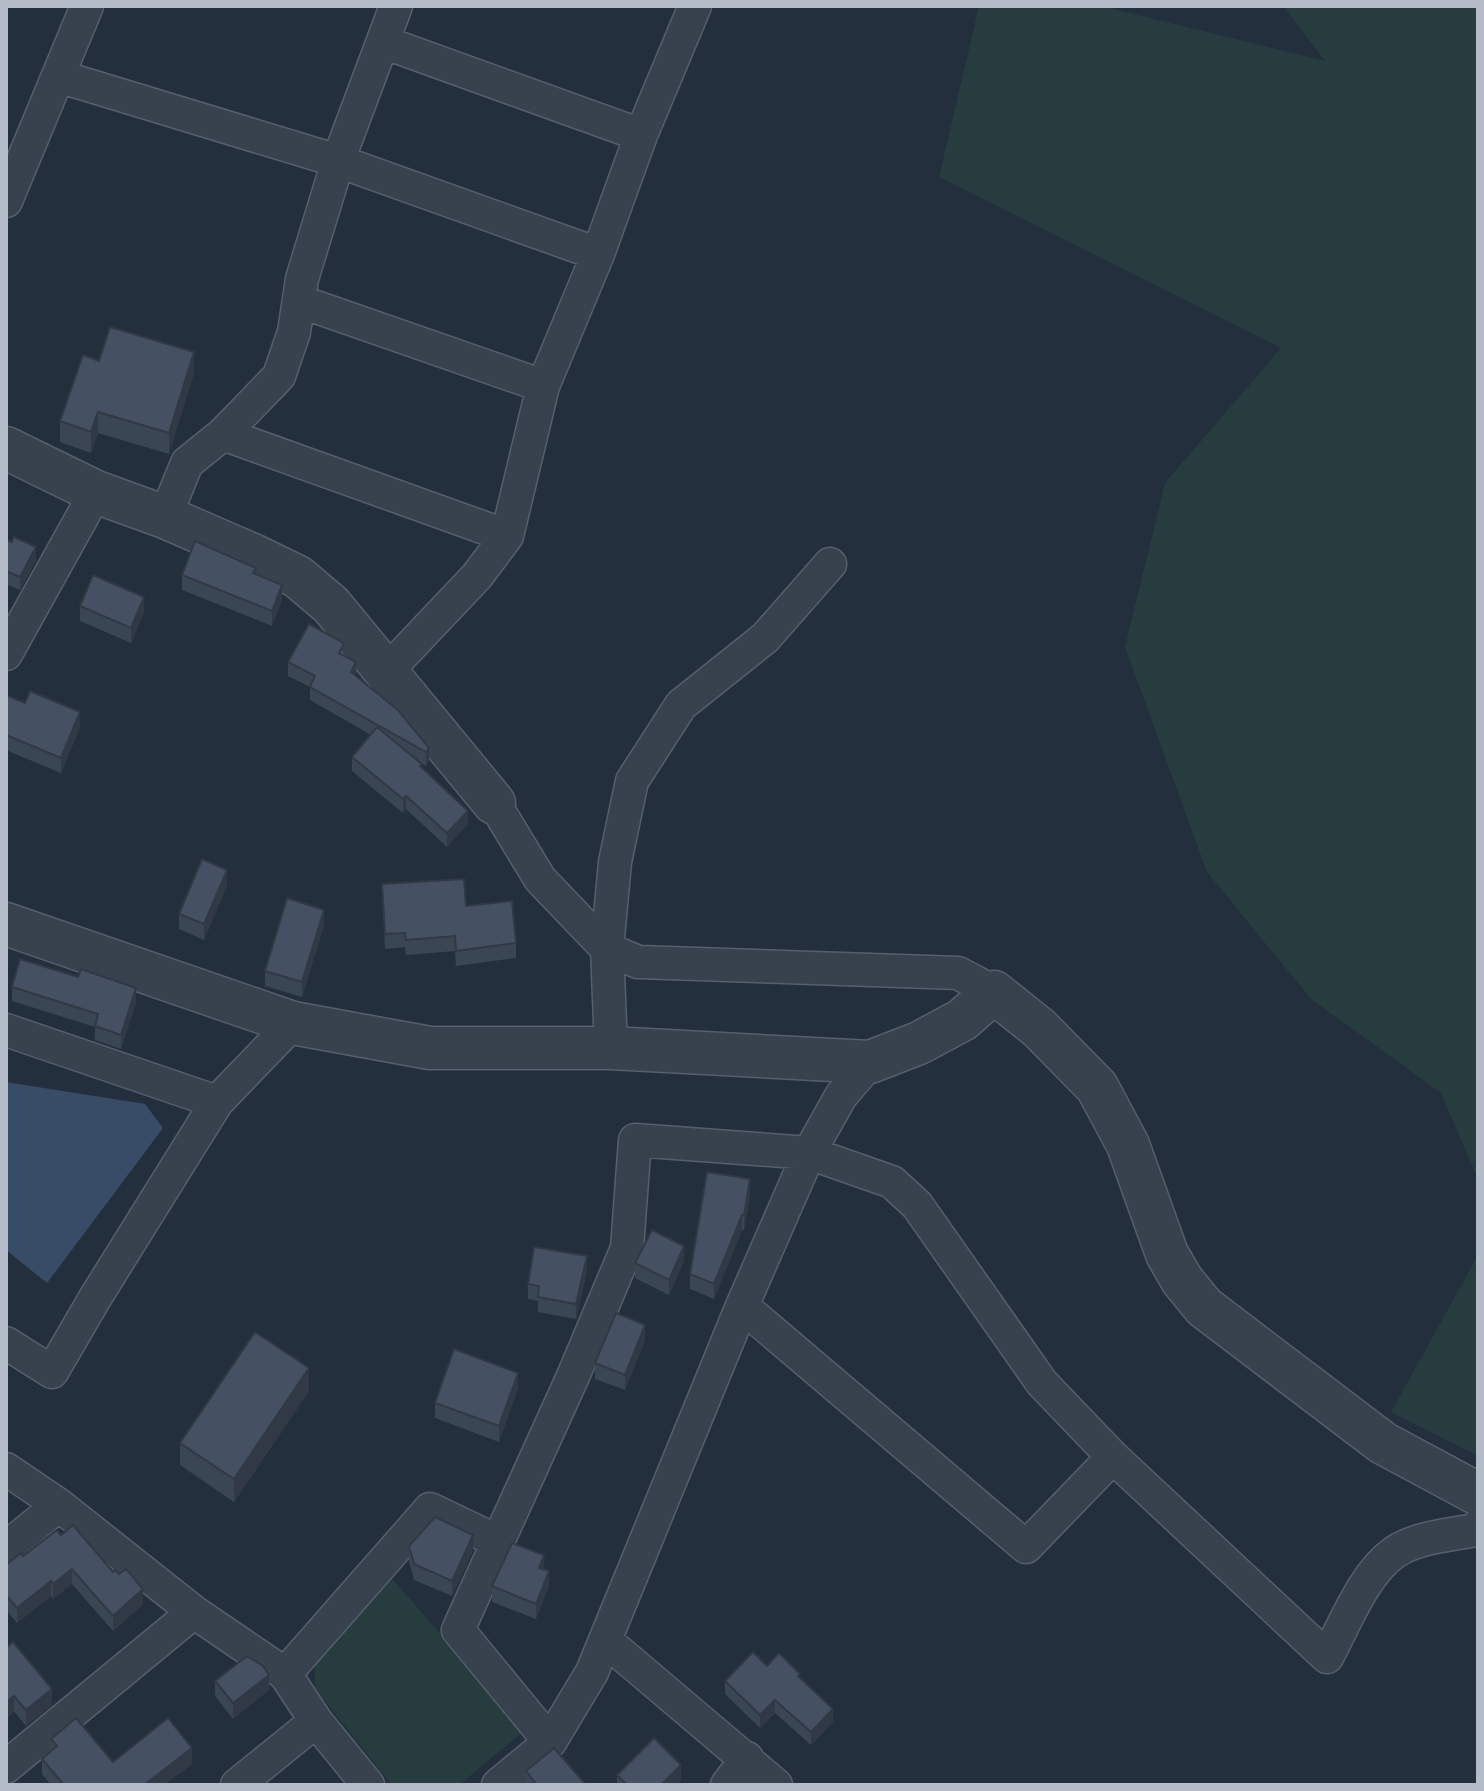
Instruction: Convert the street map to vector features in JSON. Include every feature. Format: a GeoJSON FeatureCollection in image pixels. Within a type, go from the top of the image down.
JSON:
{"type":"FeatureCollection","features":[{"type":"Feature","properties":{"kind":"street"},"geometry":{"type":"LineString","coordinates":[[6,201],[87,6]]}},
{"type":"Feature","properties":{"kind":"street"},"geometry":{"type":"LineString","coordinates":[[165,517],[187,463],[223,434],[279,376],[294,332],[302,279],[338,161],[396,6]]}},
{"type":"Feature","properties":{"kind":"street"},"geometry":{"type":"LineString","coordinates":[[387,671],[477,576],[507,536],[543,386],[695,6]]}},
{"type":"Feature","properties":{"kind":"street"},"geometry":{"type":"LineString","coordinates":[[383,42],[641,135]]}},
{"type":"Feature","properties":{"kind":"street"},"geometry":{"type":"LineString","coordinates":[[58,76],[338,161],[598,254]]}},
{"type":"Feature","properties":{"kind":"street"},"geometry":{"type":"LineString","coordinates":[[299,301],[543,386]]}},
{"type":"Feature","properties":{"kind":"street"},"geometry":{"type":"LineString","coordinates":[[223,434],[507,536]]}},
{"type":"Feature","properties":{"kind":"street"},"geometry":{"type":"LineString","coordinates":[[6,448],[96,492],[165,517],[298,577],[331,605],[387,671],[494,803],[540,879],[607,949],[638,962],[958,973],[994,992],[1039,1028],[1097,1087],[1128,1145],[1167,1254],[1182,1280],[1204,1307],[1383,1443],[1478,1494]]}},
{"type":"Feature","properties":{"kind":"street"},"geometry":{"type":"LineString","coordinates":[[6,654],[96,492]]}},
{"type":"Feature","properties":{"kind":"street"},"geometry":{"type":"LineString","coordinates":[[611,1048],[607,949],[615,862],[632,781],[681,705],[765,638],[830,564]]}},
{"type":"Feature","properties":{"kind":"street"},"geometry":{"type":"LineString","coordinates":[[6,924],[293,1023],[430,1048],[611,1048],[870,1062],[919,1043],[951,1026],[994,992]]}},
{"type":"Feature","properties":{"kind":"street"},"geometry":{"type":"LineString","coordinates":[[6,1343],[52,1372],[217,1102],[293,1023]]}},
{"type":"Feature","properties":{"kind":"street"},"geometry":{"type":"LineString","coordinates":[[6,1030],[217,1102]]}},
{"type":"Feature","properties":{"kind":"street"},"geometry":{"type":"LineString","coordinates":[[498,1785],[550,1742],[592,1672],[742,1306],[809,1153],[841,1096],[870,1062]]}},
{"type":"Feature","properties":{"kind":"street"},"geometry":{"type":"LineString","coordinates":[[550,1742],[458,1630],[574,1374],[627,1248],[635,1140],[809,1153],[892,1182],[917,1205],[1042,1383],[1113,1457],[1327,1657],[1374,1572],[1397,1550],[1426,1540],[1475,1530],[1478,1526]]}},
{"type":"Feature","properties":{"kind":"street"},"geometry":{"type":"LineString","coordinates":[[742,1306],[1026,1547],[1113,1457]]}},
{"type":"Feature","properties":{"kind":"street"},"geometry":{"type":"LineString","coordinates":[[6,1469],[59,1505],[194,1612],[285,1674],[316,1721],[368,1785]]}},
{"type":"Feature","properties":{"kind":"street"},"geometry":{"type":"LineString","coordinates":[[6,1548],[59,1505]]}},
{"type":"Feature","properties":{"kind":"street"},"geometry":{"type":"LineString","coordinates":[[285,1674],[430,1509],[497,1541]]}},
{"type":"Feature","properties":{"kind":"street"},"geometry":{"type":"LineString","coordinates":[[6,1767],[194,1612]]}},
{"type":"Feature","properties":{"kind":"street"},"geometry":{"type":"LineString","coordinates":[[605,1640],[776,1785]]}},
{"type":"Feature","properties":{"kind":"street"},"geometry":{"type":"LineString","coordinates":[[237,1785],[316,1721]]}},
{"type":"Feature","properties":{"kind":"street"},"geometry":{"type":"LineString","coordinates":[[727,1785],[747,1758]]}},
{"type":"Feature","properties":{"kind":"green space"},"geometry":{"type":"Polygon","coordinates":[[[979,6],[1101,6],[1325,61],[1283,6],[1478,6],[1478,1179],[1441,1093],[1311,999],[1207,872],[1125,647],[1165,483],[1281,348],[939,177],[979,6]]]}},
{"type":"Feature","properties":{"kind":"green space"},"geometry":{"type":"Polygon","coordinates":[[[1478,1255],[1478,1456],[1391,1412],[1478,1255]]]}},
{"type":"Feature","properties":{"kind":"green space"},"geometry":{"type":"Polygon","coordinates":[[[389,1575],[525,1730],[459,1785],[392,1785],[315,1689],[315,1654],[389,1575]]]}},
{"type":"Feature","properties":{"kind":"water"},"geometry":{"type":"Polygon","coordinates":[[[6,1082],[145,1104],[163,1128],[47,1283],[6,1250],[6,1082]]]}},
{"type":"Feature","properties":{"kind":"building"},"geometry":{"type":"Polygon","coordinates":[[[110,327],[194,352],[169,433],[98,412],[91,432],[60,421],[83,355],[99,361],[110,327]]]}},
{"type":"Feature","properties":{"kind":"building"},"geometry":{"type":"Polygon","coordinates":[[[14,537],[36,547],[20,577],[6,571],[6,540],[12,542],[14,537]]]}},
{"type":"Feature","properties":{"kind":"building"},"geometry":{"type":"Polygon","coordinates":[[[195,541],[256,568],[253,573],[282,585],[272,611],[182,575],[195,541]]]}},
{"type":"Feature","properties":{"kind":"building"},"geometry":{"type":"Polygon","coordinates":[[[93,575],[144,597],[131,628],[80,606],[93,575]]]}},
{"type":"Feature","properties":{"kind":"building"},"geometry":{"type":"Polygon","coordinates":[[[309,624],[344,644],[339,653],[356,662],[351,672],[398,710],[429,748],[426,752],[310,687],[315,676],[288,662],[309,624]]]}},
{"type":"Feature","properties":{"kind":"building"},"geometry":{"type":"Polygon","coordinates":[[[30,691],[80,712],[61,758],[6,735],[6,695],[25,703],[30,691]]]}},
{"type":"Feature","properties":{"kind":"building"},"geometry":{"type":"Polygon","coordinates":[[[377,727],[422,764],[420,766],[468,811],[447,833],[406,796],[403,799],[352,757],[377,727]]]}},
{"type":"Feature","properties":{"kind":"building"},"geometry":{"type":"Polygon","coordinates":[[[202,859],[227,870],[204,924],[179,914],[202,859]]]}},
{"type":"Feature","properties":{"kind":"building"},"geometry":{"type":"Polygon","coordinates":[[[464,879],[466,906],[512,901],[516,943],[456,951],[455,936],[406,940],[405,933],[385,934],[382,884],[464,879]]]}},
{"type":"Feature","properties":{"kind":"building"},"geometry":{"type":"Polygon","coordinates":[[[287,898],[324,910],[302,982],[265,971],[287,898]]]}},
{"type":"Feature","properties":{"kind":"building"},"geometry":{"type":"Polygon","coordinates":[[[20,959],[78,977],[81,969],[136,988],[121,1035],[95,1026],[98,1014],[12,987],[20,959]]]}},
{"type":"Feature","properties":{"kind":"building"},"geometry":{"type":"Polygon","coordinates":[[[707,1172],[750,1179],[744,1215],[714,1284],[690,1274],[707,1172]]]}},
{"type":"Feature","properties":{"kind":"building"},"geometry":{"type":"Polygon","coordinates":[[[652,1230],[684,1246],[669,1280],[635,1263],[652,1230]]]}},
{"type":"Feature","properties":{"kind":"building"},"geometry":{"type":"Polygon","coordinates":[[[534,1247],[587,1256],[576,1304],[538,1297],[539,1286],[528,1284],[534,1247]]]}},
{"type":"Feature","properties":{"kind":"building"},"geometry":{"type":"Polygon","coordinates":[[[616,1313],[645,1325],[625,1375],[595,1363],[616,1313]]]}},
{"type":"Feature","properties":{"kind":"building"},"geometry":{"type":"Polygon","coordinates":[[[255,1332],[309,1368],[234,1479],[180,1443],[255,1332]]]}},
{"type":"Feature","properties":{"kind":"building"},"geometry":{"type":"Polygon","coordinates":[[[454,1349],[518,1373],[499,1426],[435,1403],[454,1349]]]}},
{"type":"Feature","properties":{"kind":"building"},"geometry":{"type":"Polygon","coordinates":[[[435,1517],[473,1535],[452,1581],[414,1564],[409,1546],[435,1517]]]}},
{"type":"Feature","properties":{"kind":"building"},"geometry":{"type":"Polygon","coordinates":[[[73,1525],[113,1572],[115,1570],[119,1574],[126,1569],[143,1589],[113,1616],[72,1569],[17,1608],[6,1595],[6,1565],[57,1530],[61,1535],[73,1525]]]}},
{"type":"Feature","properties":{"kind":"building"},"geometry":{"type":"Polygon","coordinates":[[[512,1543],[544,1555],[539,1568],[549,1571],[536,1604],[492,1586],[512,1543]]]}},
{"type":"Feature","properties":{"kind":"building"},"geometry":{"type":"Polygon","coordinates":[[[13,1642],[52,1689],[26,1710],[14,1696],[6,1703],[6,1648],[13,1642]]]}},
{"type":"Feature","properties":{"kind":"building"},"geometry":{"type":"Polygon","coordinates":[[[753,1652],[767,1666],[779,1653],[833,1709],[811,1732],[775,1700],[760,1715],[725,1681],[753,1652]]]}},
{"type":"Feature","properties":{"kind":"building"},"geometry":{"type":"Polygon","coordinates":[[[247,1656],[263,1666],[269,1675],[233,1703],[215,1681],[247,1656]]]}},
{"type":"Feature","properties":{"kind":"building"},"geometry":{"type":"Polygon","coordinates":[[[76,1718],[113,1762],[168,1718],[192,1748],[144,1785],[64,1785],[42,1759],[57,1746],[51,1739],[76,1718]]]}},
{"type":"Feature","properties":{"kind":"building"},"geometry":{"type":"Polygon","coordinates":[[[654,1738],[681,1765],[661,1785],[627,1785],[617,1775],[654,1738]]]}},
{"type":"Feature","properties":{"kind":"building"},"geometry":{"type":"Polygon","coordinates":[[[554,1748],[586,1785],[537,1785],[526,1771],[554,1748]]]}}]}
